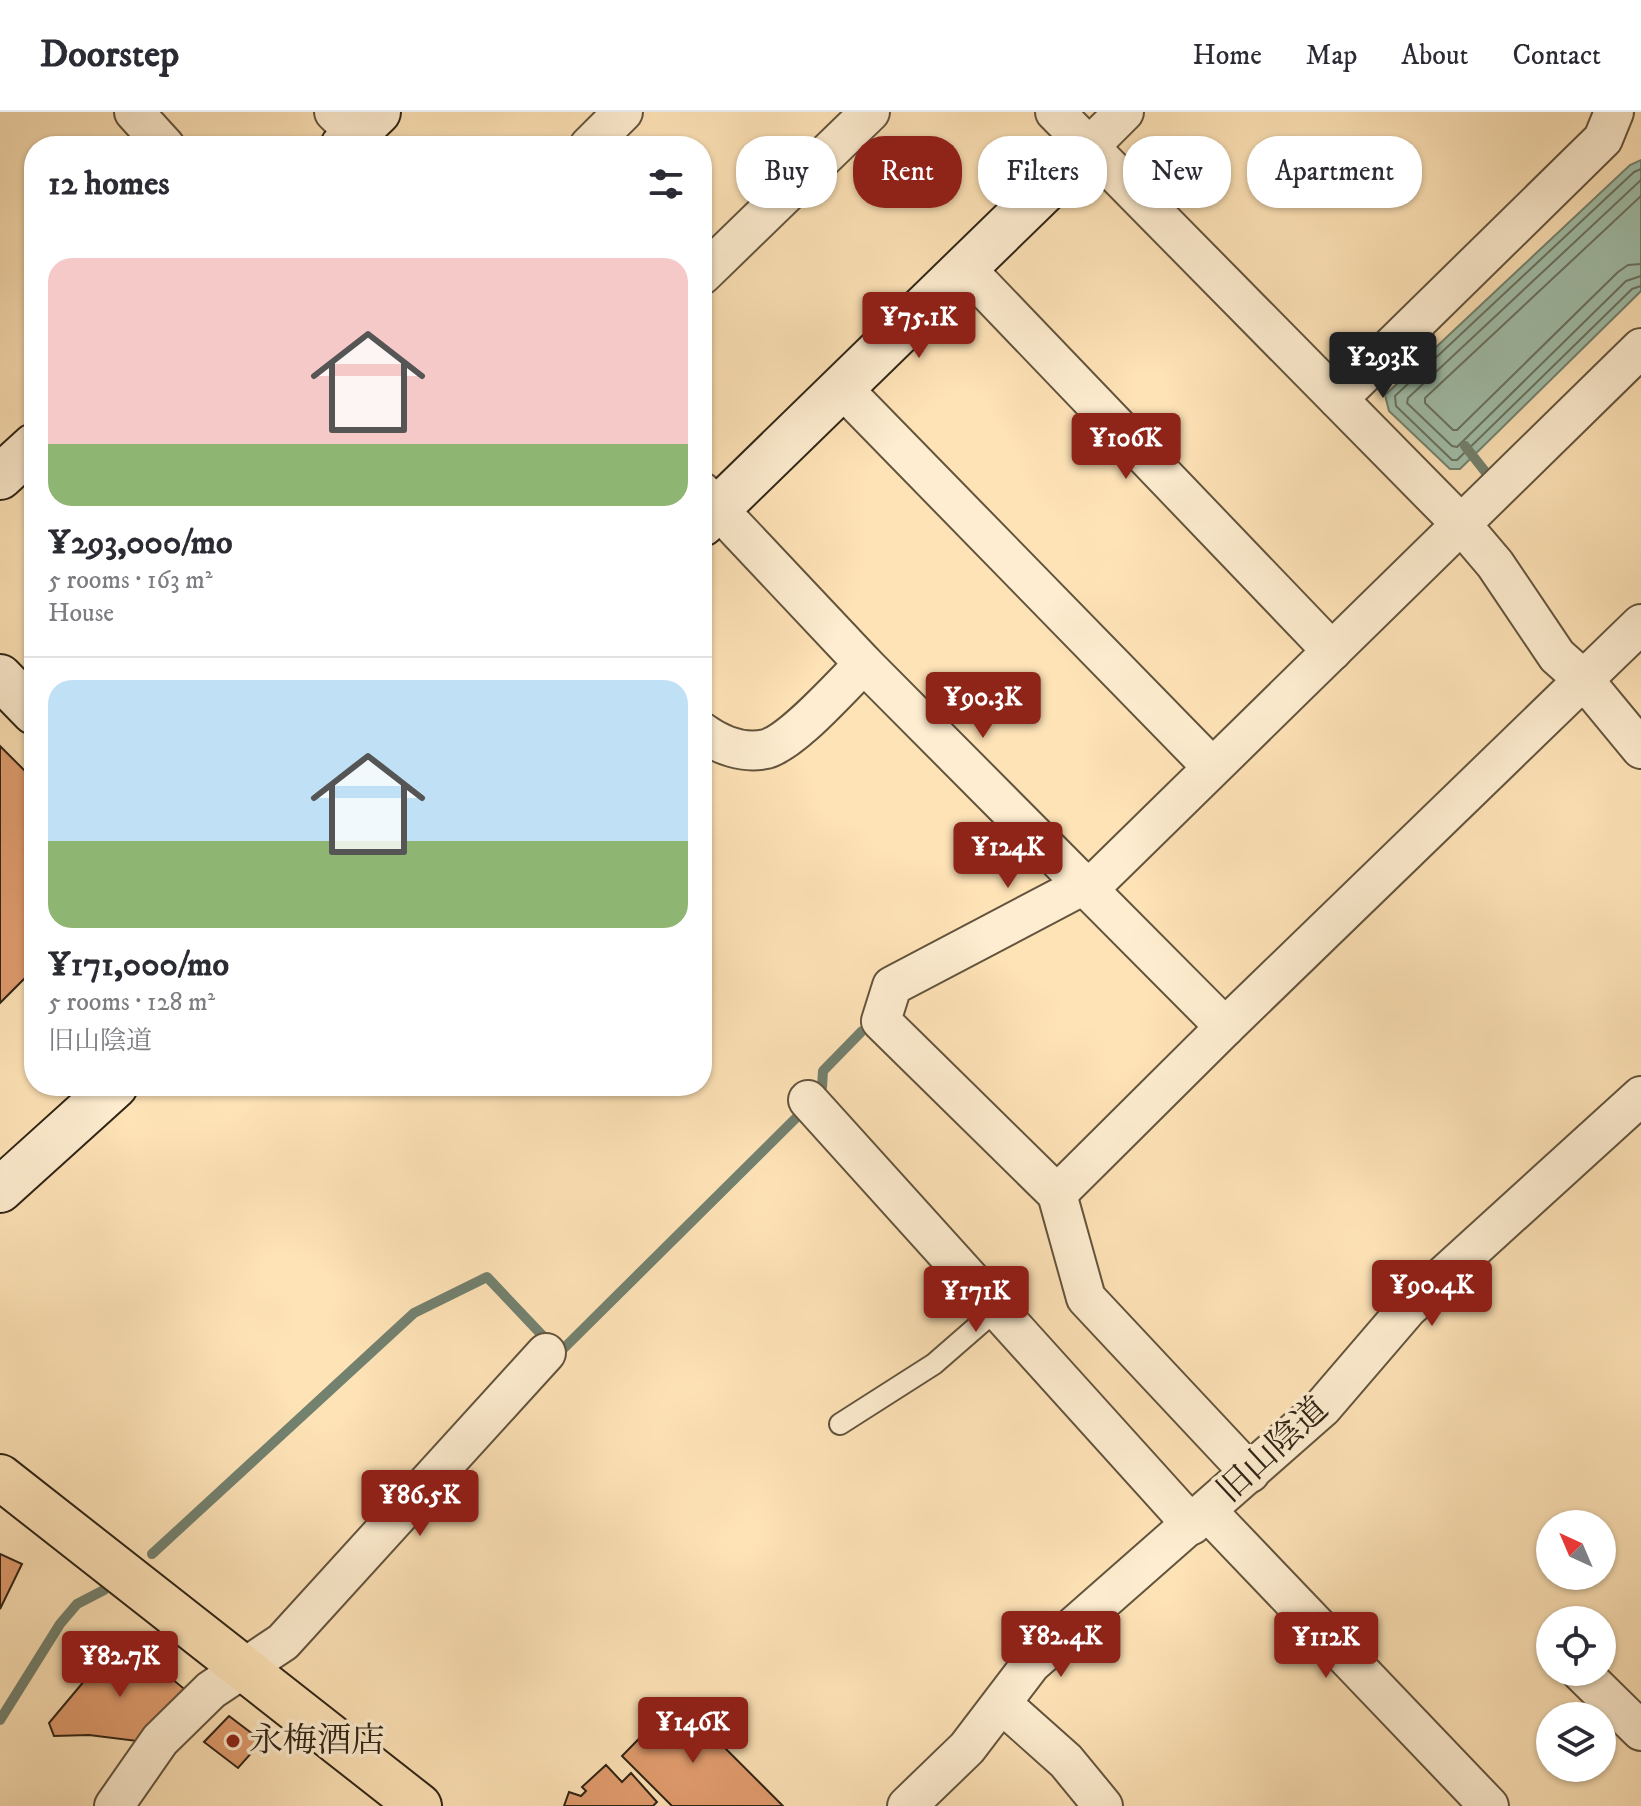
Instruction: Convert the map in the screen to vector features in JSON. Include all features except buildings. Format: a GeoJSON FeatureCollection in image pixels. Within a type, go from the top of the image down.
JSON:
{"type":"FeatureCollection","features":[{"type":"Feature","properties":{"kind":"highway"},"geometry":{"type":"LineString","coordinates":[[0,1477],[419,1806]]}},
{"type":"Feature","properties":{"kind":"street"},"geometry":{"type":"LineString","coordinates":[[134,112],[156,136]]}},
{"type":"Feature","properties":{"kind":"street"},"geometry":{"type":"LineString","coordinates":[[599,136],[623,112]]}},
{"type":"Feature","properties":{"kind":"street"},"geometry":{"type":"LineString","coordinates":[[712,265],[870,112]]}},
{"type":"Feature","properties":{"kind":"street"},"geometry":{"type":"LineString","coordinates":[[1055,112],[1078,136]]}},
{"type":"Feature","properties":{"kind":"street"},"geometry":{"type":"LineString","coordinates":[[1100,136],[1124,112]]}},
{"type":"Feature","properties":{"kind":"street"},"geometry":{"type":"LineString","coordinates":[[1338,399],[1603,139],[1614,112]]}},
{"type":"Feature","properties":{"kind":"street"},"geometry":{"type":"LineString","coordinates":[[1107,165],[1461,524],[1495,564],[1557,656],[1584,680],[1641,749]]}},
{"type":"Feature","properties":{"kind":"street"},"geometry":{"type":"LineString","coordinates":[[712,504],[842,388],[1026,208]]}},
{"type":"Feature","properties":{"kind":"street"},"geometry":{"type":"LineString","coordinates":[[965,268],[1332,651]]}},
{"type":"Feature","properties":{"kind":"street"},"geometry":{"type":"LineString","coordinates":[[1250,1473],[1086,1298],[1057,1194],[881,1021],[892,986],[1099,879],[1641,348]]}},
{"type":"Feature","properties":{"kind":"street"},"geometry":{"type":"LineString","coordinates":[[842,388],[1212,767]]}},
{"type":"Feature","properties":{"kind":"street"},"geometry":{"type":"LineString","coordinates":[[0,477],[24,455]]}},
{"type":"Feature","properties":{"kind":"street"},"geometry":{"type":"LineString","coordinates":[[712,513],[1225,1027]]}},
{"type":"Feature","properties":{"kind":"street"},"geometry":{"type":"LineString","coordinates":[[1057,1194],[1641,624]]}},
{"type":"Feature","properties":{"kind":"street"},"geometry":{"type":"LineString","coordinates":[[712,737],[736,749],[766,749],[791,734],[864,664]]}},
{"type":"Feature","properties":{"kind":"street"},"geometry":{"type":"LineString","coordinates":[[0,1190],[104,1096]]}},
{"type":"Feature","properties":{"kind":"street","name":"旧山陰道"},"geometry":{"type":"LineString","coordinates":[[907,1806],[967,1748],[1031,1664],[1322,1408],[1407,1309],[1641,1096]]}},
{"type":"Feature","properties":{"kind":"street"},"geometry":{"type":"LineString","coordinates":[[808,1100],[996,1310],[1199,1518],[1489,1806]]}},
{"type":"Feature","properties":{"kind":"street"},"geometry":{"type":"LineString","coordinates":[[114,1806],[160,1740],[211,1690],[283,1642],[546,1353]]}},
{"type":"Feature","properties":{"kind":"street"},"geometry":{"type":"LineString","coordinates":[[1595,1686],[1641,1731]]}},
{"type":"Feature","properties":{"kind":"street"},"geometry":{"type":"LineString","coordinates":[[1002,1704],[1066,1761],[1103,1806]]}},
{"type":"Feature","properties":{"kind":"lane"},"geometry":{"type":"LineString","coordinates":[[840,1424],[934,1364],[996,1310]]}},
{"type":"Feature","properties":{"kind":"water"},"geometry":{"type":"Polygon","coordinates":[[[1641,160],[1641,291],[1460,469],[1450,469],[1389,411],[1385,395],[1630,165],[1641,160]]]}},
{"type":"Feature","properties":{"kind":"waterway"},"geometry":{"type":"LineString","coordinates":[[1465,446],[1491,479]]}},
{"type":"Feature","properties":{"kind":"waterway"},"geometry":{"type":"LineString","coordinates":[[822,1087],[823,1071],[862,1031]]}},
{"type":"Feature","properties":{"kind":"waterway"},"geometry":{"type":"LineString","coordinates":[[152,1554],[414,1313],[487,1277],[559,1353],[802,1112]]}},
{"type":"Feature","properties":{"kind":"waterway"},"geometry":{"type":"LineString","coordinates":[[0,1720],[60,1624],[77,1604],[104,1590]]}},
{"type":"Feature","properties":{"kind":"place","name":"永梅酒店"},"geometry":{"type":"Point","coordinates":[233,1741]}}]}
